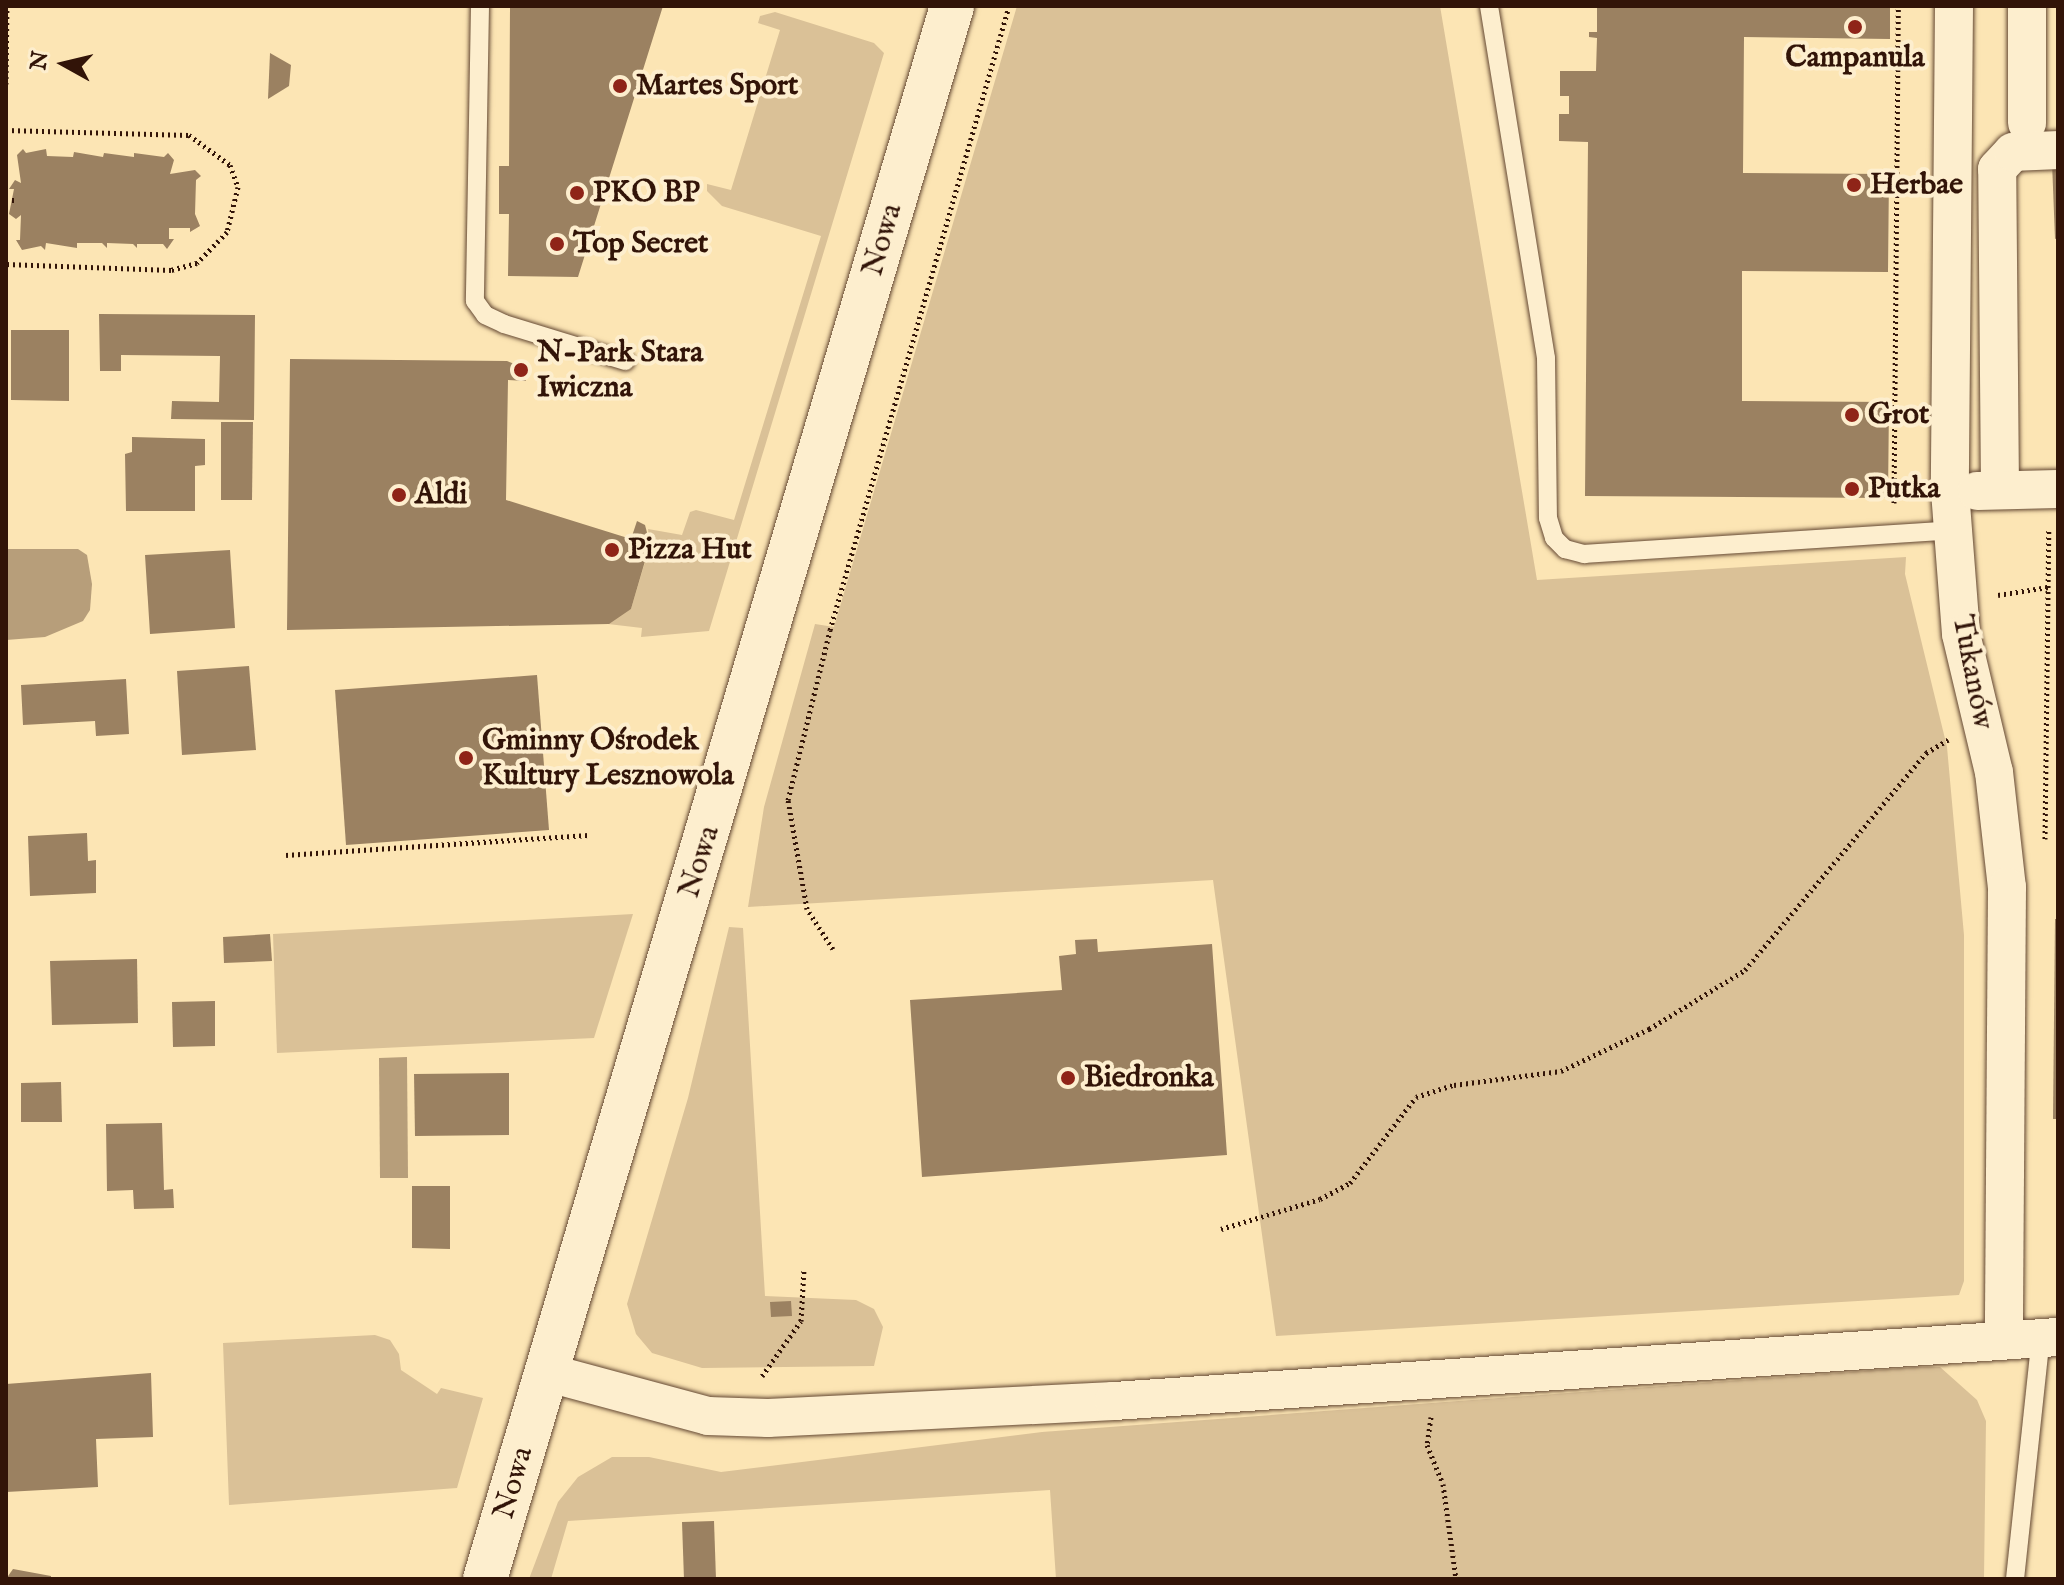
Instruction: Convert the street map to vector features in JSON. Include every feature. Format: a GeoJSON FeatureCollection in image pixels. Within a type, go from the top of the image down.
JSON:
{"type":"FeatureCollection","features":[{"type":"Feature","properties":{"kind":"main road","name":"Nowa"},"geometry":{"type":"LineString","coordinates":[[485,1579],[952,6]]}},
{"type":"Feature","properties":{"kind":"street","name":"Tukanów"},"geometry":{"type":"LineString","coordinates":[[1954,6],[1951,530],[1961,634],[1994,772],[2007,887],[2034,1337]]}},
{"type":"Feature","properties":{"kind":"street"},"geometry":{"type":"LineString","coordinates":[[2027,6],[2027,123]]}},
{"type":"Feature","properties":{"kind":"street"},"geometry":{"type":"LineString","coordinates":[[2000,490],[1997,169],[2013,152],[2058,150]]}},
{"type":"Feature","properties":{"kind":"street"},"geometry":{"type":"LineString","coordinates":[[1950,491],[2058,489]]}},
{"type":"Feature","properties":{"kind":"street"},"geometry":{"type":"LineString","coordinates":[[545,1372],[708,1416],[768,1418],[1427,1380],[2034,1337]]}},
{"type":"Feature","properties":{"kind":"lane"},"geometry":{"type":"LineString","coordinates":[[480,6],[475,301],[485,315],[504,324],[625,361]]}},
{"type":"Feature","properties":{"kind":"lane"},"geometry":{"type":"LineString","coordinates":[[1489,6],[1546,358],[1548,518],[1554,538],[1565,549],[1584,554],[1951,530]]}},
{"type":"Feature","properties":{"kind":"lane"},"geometry":{"type":"LineString","coordinates":[[2015,1579],[2034,1337]]}},
{"type":"Feature","properties":{"kind":"path"},"geometry":{"type":"LineString","coordinates":[[6,84],[7,6]]}},
{"type":"Feature","properties":{"kind":"path"},"geometry":{"type":"LineString","coordinates":[[833,949],[807,909],[788,800],[830,630],[1009,6]]}},
{"type":"Feature","properties":{"kind":"path"},"geometry":{"type":"LineString","coordinates":[[1894,536],[1898,6]]}},
{"type":"Feature","properties":{"kind":"path"},"geometry":{"type":"LineString","coordinates":[[6,130],[189,135],[230,165],[238,187],[227,232],[197,263],[171,270],[6,264]]}},
{"type":"Feature","properties":{"kind":"path"},"geometry":{"type":"LineString","coordinates":[[6,200],[14,200]]}},
{"type":"Feature","properties":{"kind":"path"},"geometry":{"type":"LineString","coordinates":[[2049,545],[2058,545]]}},
{"type":"Feature","properties":{"kind":"path"},"geometry":{"type":"LineString","coordinates":[[1989,597],[2048,587]]}},
{"type":"Feature","properties":{"kind":"path"},"geometry":{"type":"LineString","coordinates":[[1221,1229],[1320,1199],[1350,1183],[1416,1097],[1454,1085],[1561,1071],[1649,1029],[1745,970],[1926,753],[1959,734]]}},
{"type":"Feature","properties":{"kind":"path"},"geometry":{"type":"LineString","coordinates":[[286,855],[588,835]]}},
{"type":"Feature","properties":{"kind":"path"},"geometry":{"type":"LineString","coordinates":[[762,1376],[801,1321],[804,1269]]}},
{"type":"Feature","properties":{"kind":"path"},"geometry":{"type":"LineString","coordinates":[[1427,1380],[1427,1445],[1443,1484],[1456,1579]]}},
{"type":"Feature","properties":{"kind":"shaded area"},"geometry":{"type":"Polygon","coordinates":[[[1017,6],[1440,6],[1537,580],[1906,557],[1905,574],[1947,747],[1964,935],[1964,1281],[1959,1295],[1276,1336],[1213,880],[748,907],[764,807],[815,624],[834,627],[1017,6]]]}},
{"type":"Feature","properties":{"kind":"shaded area"},"geometry":{"type":"Polygon","coordinates":[[[775,12],[874,43],[884,53],[709,631],[641,637],[642,628],[608,624],[608,619],[631,609],[650,545],[648,529],[682,535],[690,512],[696,510],[734,520],[821,236],[722,206],[707,191],[707,184],[731,190],[780,30],[758,23],[760,16],[775,12]]]}},
{"type":"Feature","properties":{"kind":"shaded area"},"geometry":{"type":"Polygon","coordinates":[[[6,549],[78,549],[87,555],[92,584],[90,610],[83,621],[45,637],[6,640],[6,549]]]}},
{"type":"Feature","properties":{"kind":"shaded area"},"geometry":{"type":"Polygon","coordinates":[[[633,914],[594,1038],[277,1053],[273,934],[633,914]]]}},
{"type":"Feature","properties":{"kind":"shaded area"},"geometry":{"type":"Polygon","coordinates":[[[729,927],[743,928],[765,1296],[856,1300],[874,1309],[883,1327],[874,1366],[702,1368],[652,1353],[636,1334],[627,1304],[688,1098],[729,927]]]}},
{"type":"Feature","properties":{"kind":"shaded area"},"geometry":{"type":"Polygon","coordinates":[[[407,1057],[408,1178],[380,1178],[379,1058],[407,1057]]]}},
{"type":"Feature","properties":{"kind":"shaded area"},"geometry":{"type":"Polygon","coordinates":[[[375,1335],[390,1340],[399,1354],[401,1370],[437,1394],[441,1388],[483,1398],[457,1488],[229,1505],[223,1343],[375,1335]]]}},
{"type":"Feature","properties":{"kind":"shaded area"},"geometry":{"type":"Polygon","coordinates":[[[1940,1367],[1977,1400],[1986,1421],[1984,1579],[1056,1579],[1050,1490],[568,1521],[551,1579],[529,1579],[558,1502],[578,1477],[612,1457],[649,1457],[721,1472],[1042,1432],[1940,1367]]]}},
{"type":"Feature","properties":{"kind":"building"},"geometry":{"type":"Polygon","coordinates":[[[510,6],[663,6],[578,277],[508,276],[509,214],[499,214],[499,166],[509,166],[510,6]]]}},
{"type":"Feature","properties":{"kind":"building"},"geometry":{"type":"Polygon","coordinates":[[[1597,6],[1890,6],[1890,39],[1744,37],[1743,173],[1889,174],[1888,272],[1742,271],[1742,401],[1889,402],[1888,498],[1585,496],[1588,142],[1559,141],[1559,114],[1569,114],[1569,96],[1560,96],[1560,71],[1596,71],[1597,38],[1589,37],[1589,32],[1597,32],[1597,6]]]}},
{"type":"Feature","properties":{"kind":"building"},"geometry":{"type":"Polygon","coordinates":[[[270,53],[291,65],[289,86],[268,99],[270,53]]]}},
{"type":"Feature","properties":{"kind":"building"},"geometry":{"type":"Polygon","coordinates":[[[23,149],[26,153],[46,149],[47,156],[73,157],[74,152],[103,157],[104,153],[164,157],[168,153],[174,160],[170,174],[195,170],[201,176],[196,180],[195,214],[200,226],[190,232],[190,228],[169,228],[169,239],[174,239],[167,249],[163,244],[137,244],[137,248],[133,244],[107,243],[107,248],[102,243],[77,243],[77,248],[46,243],[45,250],[41,246],[22,250],[16,240],[20,240],[21,215],[16,219],[9,214],[14,189],[9,189],[15,180],[21,183],[17,155],[23,149]]]}},
{"type":"Feature","properties":{"kind":"building"},"geometry":{"type":"Polygon","coordinates":[[[2052,162],[2058,162],[2058,238],[2055,239],[2052,162]]]}},
{"type":"Feature","properties":{"kind":"building"},"geometry":{"type":"Polygon","coordinates":[[[99,314],[255,315],[254,420],[171,419],[172,401],[219,402],[220,356],[121,355],[121,371],[100,371],[99,314]]]}},
{"type":"Feature","properties":{"kind":"building"},"geometry":{"type":"Polygon","coordinates":[[[11,330],[69,330],[69,401],[11,400],[11,330]]]}},
{"type":"Feature","properties":{"kind":"building"},"geometry":{"type":"Polygon","coordinates":[[[290,359],[507,361],[520,366],[526,381],[508,380],[506,500],[631,539],[637,521],[645,525],[650,544],[631,609],[609,624],[287,630],[290,359]]]}},
{"type":"Feature","properties":{"kind":"building"},"geometry":{"type":"Polygon","coordinates":[[[221,422],[253,422],[252,500],[221,500],[221,422]]]}},
{"type":"Feature","properties":{"kind":"building"},"geometry":{"type":"Polygon","coordinates":[[[132,437],[205,439],[205,465],[195,466],[195,511],[126,511],[125,454],[132,452],[132,437]]]}},
{"type":"Feature","properties":{"kind":"building"},"geometry":{"type":"Polygon","coordinates":[[[230,550],[235,628],[150,634],[145,555],[230,550]]]}},
{"type":"Feature","properties":{"kind":"building"},"geometry":{"type":"Polygon","coordinates":[[[249,666],[256,750],[182,755],[177,671],[249,666]]]}},
{"type":"Feature","properties":{"kind":"building"},"geometry":{"type":"Polygon","coordinates":[[[537,675],[549,830],[346,845],[335,690],[537,675]]]}},
{"type":"Feature","properties":{"kind":"building"},"geometry":{"type":"Polygon","coordinates":[[[126,679],[129,734],[96,736],[95,721],[23,725],[21,685],[126,679]]]}},
{"type":"Feature","properties":{"kind":"building"},"geometry":{"type":"Polygon","coordinates":[[[87,833],[88,861],[96,860],[96,893],[30,896],[28,836],[87,833]]]}},
{"type":"Feature","properties":{"kind":"building"},"geometry":{"type":"Polygon","coordinates":[[[2055,919],[2058,919],[2058,1119],[2053,1119],[2055,919]]]}},
{"type":"Feature","properties":{"kind":"building"},"geometry":{"type":"Polygon","coordinates":[[[270,934],[272,961],[224,963],[223,937],[270,934]]]}},
{"type":"Feature","properties":{"kind":"building","name":"Biedronka"},"geometry":{"type":"Polygon","coordinates":[[[1097,939],[1098,952],[1212,944],[1227,1155],[922,1177],[910,1000],[1062,990],[1059,956],[1076,954],[1075,940],[1097,939]]]}},
{"type":"Feature","properties":{"kind":"building"},"geometry":{"type":"Polygon","coordinates":[[[137,959],[138,1023],[52,1025],[50,961],[137,959]]]}},
{"type":"Feature","properties":{"kind":"building"},"geometry":{"type":"Polygon","coordinates":[[[215,1001],[215,1046],[173,1047],[172,1002],[215,1001]]]}},
{"type":"Feature","properties":{"kind":"building"},"geometry":{"type":"Polygon","coordinates":[[[509,1073],[509,1135],[415,1136],[414,1074],[509,1073]]]}},
{"type":"Feature","properties":{"kind":"building"},"geometry":{"type":"Polygon","coordinates":[[[61,1082],[62,1122],[21,1122],[21,1083],[61,1082]]]}},
{"type":"Feature","properties":{"kind":"building"},"geometry":{"type":"Polygon","coordinates":[[[162,1123],[164,1190],[173,1189],[174,1208],[134,1209],[133,1190],[107,1191],[106,1124],[162,1123]]]}},
{"type":"Feature","properties":{"kind":"building"},"geometry":{"type":"Polygon","coordinates":[[[412,1186],[450,1186],[450,1249],[412,1248],[412,1186]]]}},
{"type":"Feature","properties":{"kind":"building"},"geometry":{"type":"Polygon","coordinates":[[[791,1301],[792,1316],[771,1317],[770,1302],[791,1301]]]}},
{"type":"Feature","properties":{"kind":"building"},"geometry":{"type":"Polygon","coordinates":[[[151,1373],[153,1437],[96,1439],[98,1487],[6,1492],[6,1384],[151,1373]]]}},
{"type":"Feature","properties":{"kind":"building"},"geometry":{"type":"Polygon","coordinates":[[[714,1521],[716,1579],[684,1579],[682,1522],[714,1521]]]}},
{"type":"Feature","properties":{"kind":"building"},"geometry":{"type":"Polygon","coordinates":[[[13,1569],[51,1576],[51,1579],[6,1579],[13,1569]]]}},
{"type":"Feature","properties":{"kind":"place","name":"Campanula"},"geometry":{"type":"Point","coordinates":[1855,27]}},
{"type":"Feature","properties":{"kind":"place","name":"Martes Sport"},"geometry":{"type":"Point","coordinates":[620,86]}},
{"type":"Feature","properties":{"kind":"place","name":"Herbae"},"geometry":{"type":"Point","coordinates":[1854,185]}},
{"type":"Feature","properties":{"kind":"place","name":"PKO BP"},"geometry":{"type":"Point","coordinates":[577,193]}},
{"type":"Feature","properties":{"kind":"place","name":"Top Secret"},"geometry":{"type":"Point","coordinates":[557,244]}},
{"type":"Feature","properties":{"kind":"place","name":"N-Park Stara Iwiczna"},"geometry":{"type":"Point","coordinates":[521,370]}},
{"type":"Feature","properties":{"kind":"place","name":"Grot"},"geometry":{"type":"Point","coordinates":[1852,415]}},
{"type":"Feature","properties":{"kind":"place","name":"Putka"},"geometry":{"type":"Point","coordinates":[1852,489]}},
{"type":"Feature","properties":{"kind":"place","name":"Aldi"},"geometry":{"type":"Point","coordinates":[399,495]}},
{"type":"Feature","properties":{"kind":"place","name":"Pizza Hut"},"geometry":{"type":"Point","coordinates":[612,550]}},
{"type":"Feature","properties":{"kind":"place","name":"Gminny Ośrodek Kultury Lesznowola"},"geometry":{"type":"Point","coordinates":[466,758]}},
{"type":"Feature","properties":{"kind":"place","name":"Biedronka"},"geometry":{"type":"Point","coordinates":[1068,1078]}}]}
